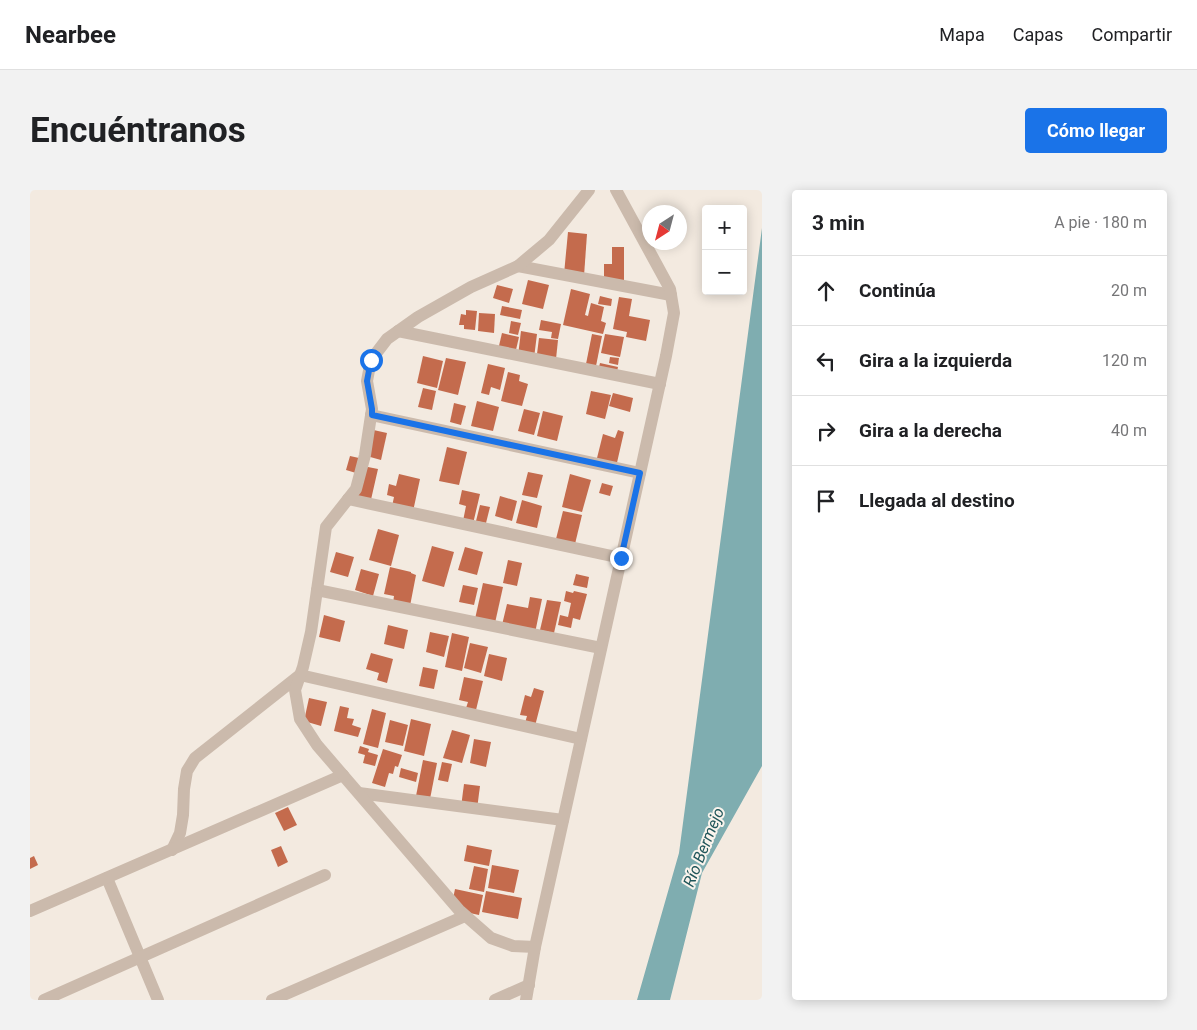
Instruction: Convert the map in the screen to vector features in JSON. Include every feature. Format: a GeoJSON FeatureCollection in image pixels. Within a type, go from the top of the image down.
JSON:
{"type":"FeatureCollection","features":[{"type":"Feature","properties":{"kind":"street"},"geometry":{"type":"LineString","coordinates":[[535,947],[513,946],[491,938],[459,910],[317,745],[300,719],[295,690],[311,632],[326,527],[356,489],[365,455],[372,415],[367,381],[371,360],[387,339],[418,318],[471,287],[518,266],[549,240],[589,190]]}},
{"type":"Feature","properties":{"kind":"street"},"geometry":{"type":"LineString","coordinates":[[526,1000],[535,947],[660,384],[674,313],[670,289],[616,190]]}},
{"type":"Feature","properties":{"kind":"street"},"geometry":{"type":"LineString","coordinates":[[518,266],[671,295]]}},
{"type":"Feature","properties":{"kind":"street"},"geometry":{"type":"LineString","coordinates":[[398,331],[660,384]]}},
{"type":"Feature","properties":{"kind":"street"},"geometry":{"type":"LineString","coordinates":[[372,415],[640,473]]}},
{"type":"Feature","properties":{"kind":"street"},"geometry":{"type":"LineString","coordinates":[[348,499],[621,558]]}},
{"type":"Feature","properties":{"kind":"street"},"geometry":{"type":"LineString","coordinates":[[317,590],[601,648]]}},
{"type":"Feature","properties":{"kind":"street"},"geometry":{"type":"LineString","coordinates":[[300,675],[581,739]]}},
{"type":"Feature","properties":{"kind":"street"},"geometry":{"type":"LineString","coordinates":[[172,850],[180,833],[187,771],[195,758],[300,675]]}},
{"type":"Feature","properties":{"kind":"street"},"geometry":{"type":"LineString","coordinates":[[30,911],[343,775]]}},
{"type":"Feature","properties":{"kind":"street"},"geometry":{"type":"LineString","coordinates":[[358,793],[563,820]]}},
{"type":"Feature","properties":{"kind":"street"},"geometry":{"type":"LineString","coordinates":[[44,1000],[325,875]]}},
{"type":"Feature","properties":{"kind":"street"},"geometry":{"type":"LineString","coordinates":[[107,878],[158,1000]]}},
{"type":"Feature","properties":{"kind":"street"},"geometry":{"type":"LineString","coordinates":[[272,1000],[465,916]]}},
{"type":"Feature","properties":{"kind":"street"},"geometry":{"type":"LineString","coordinates":[[495,1000],[529,985]]}},
{"type":"Feature","properties":{"kind":"water","name":"Río Bermejo"},"geometry":{"type":"Polygon","coordinates":[[[762,228],[762,766],[702,873],[670,1000],[637,1000],[679,853],[762,228]]]}},
{"type":"Feature","properties":{"kind":"building"},"geometry":{"type":"Polygon","coordinates":[[[568,232],[587,234],[584,276],[564,274],[568,232]]]}},
{"type":"Feature","properties":{"kind":"building"},"geometry":{"type":"Polygon","coordinates":[[[612,247],[624,247],[624,284],[604,284],[604,264],[612,264],[612,247]]]}},
{"type":"Feature","properties":{"kind":"building"},"geometry":{"type":"Polygon","coordinates":[[[528,280],[549,285],[543,309],[522,304],[528,280]]]}},
{"type":"Feature","properties":{"kind":"building"},"geometry":{"type":"Polygon","coordinates":[[[497,285],[513,289],[509,303],[493,298],[497,285]]]}},
{"type":"Feature","properties":{"kind":"building"},"geometry":{"type":"Polygon","coordinates":[[[571,289],[590,294],[585,315],[588,316],[591,303],[604,307],[601,321],[606,323],[603,334],[563,325],[571,289]]]}},
{"type":"Feature","properties":{"kind":"building"},"geometry":{"type":"Polygon","coordinates":[[[600,296],[612,299],[611,306],[598,304],[600,296]]]}},
{"type":"Feature","properties":{"kind":"building"},"geometry":{"type":"Polygon","coordinates":[[[619,297],[632,299],[629,316],[650,320],[646,341],[626,337],[627,332],[613,329],[619,297]]]}},
{"type":"Feature","properties":{"kind":"building"},"geometry":{"type":"Polygon","coordinates":[[[502,306],[522,310],[520,319],[500,315],[502,306]]]}},
{"type":"Feature","properties":{"kind":"building"},"geometry":{"type":"Polygon","coordinates":[[[466,310],[477,311],[475,330],[464,329],[464,325],[459,325],[461,314],[466,315],[466,310]]]}},
{"type":"Feature","properties":{"kind":"building"},"geometry":{"type":"Polygon","coordinates":[[[479,313],[495,314],[494,333],[478,331],[479,313]]]}},
{"type":"Feature","properties":{"kind":"building"},"geometry":{"type":"Polygon","coordinates":[[[541,320],[561,324],[558,339],[551,338],[552,332],[539,330],[541,320]]]}},
{"type":"Feature","properties":{"kind":"building"},"geometry":{"type":"Polygon","coordinates":[[[511,321],[521,323],[518,335],[509,333],[511,321]]]}},
{"type":"Feature","properties":{"kind":"building"},"geometry":{"type":"Polygon","coordinates":[[[521,331],[537,334],[534,358],[518,356],[521,331]]]}},
{"type":"Feature","properties":{"kind":"building"},"geometry":{"type":"Polygon","coordinates":[[[502,333],[519,337],[515,354],[498,350],[502,333]]]}},
{"type":"Feature","properties":{"kind":"building"},"geometry":{"type":"Polygon","coordinates":[[[592,334],[602,336],[595,371],[585,369],[592,334]]]}},
{"type":"Feature","properties":{"kind":"building"},"geometry":{"type":"Polygon","coordinates":[[[605,334],[624,337],[620,357],[601,353],[605,334]]]}},
{"type":"Feature","properties":{"kind":"building"},"geometry":{"type":"Polygon","coordinates":[[[539,338],[558,340],[556,359],[537,354],[539,338]]]}},
{"type":"Feature","properties":{"kind":"building"},"geometry":{"type":"Polygon","coordinates":[[[423,356],[443,361],[437,388],[417,383],[423,356]]]}},
{"type":"Feature","properties":{"kind":"building"},"geometry":{"type":"Polygon","coordinates":[[[610,357],[619,358],[618,365],[609,363],[610,357]]]}},
{"type":"Feature","properties":{"kind":"building"},"geometry":{"type":"Polygon","coordinates":[[[446,358],[466,362],[458,395],[438,390],[446,358]]]}},
{"type":"Feature","properties":{"kind":"building"},"geometry":{"type":"Polygon","coordinates":[[[600,363],[618,367],[616,376],[598,371],[600,363]]]}},
{"type":"Feature","properties":{"kind":"building"},"geometry":{"type":"Polygon","coordinates":[[[488,364],[505,368],[500,390],[491,387],[489,395],[481,393],[488,364]]]}},
{"type":"Feature","properties":{"kind":"building"},"geometry":{"type":"Polygon","coordinates":[[[508,372],[520,375],[519,381],[528,384],[522,406],[501,401],[508,372]]]}},
{"type":"Feature","properties":{"kind":"building"},"geometry":{"type":"Polygon","coordinates":[[[423,388],[436,391],[432,410],[418,407],[423,388]]]}},
{"type":"Feature","properties":{"kind":"building"},"geometry":{"type":"Polygon","coordinates":[[[591,391],[611,395],[605,419],[586,414],[591,391]]]}},
{"type":"Feature","properties":{"kind":"building"},"geometry":{"type":"Polygon","coordinates":[[[613,393],[633,398],[630,412],[609,406],[613,393]]]}},
{"type":"Feature","properties":{"kind":"building"},"geometry":{"type":"Polygon","coordinates":[[[477,401],[499,407],[493,431],[471,426],[477,401]]]}},
{"type":"Feature","properties":{"kind":"building"},"geometry":{"type":"Polygon","coordinates":[[[454,403],[466,406],[461,425],[450,422],[454,403]]]}},
{"type":"Feature","properties":{"kind":"building"},"geometry":{"type":"Polygon","coordinates":[[[524,409],[540,413],[534,435],[518,431],[524,409]]]}},
{"type":"Feature","properties":{"kind":"building"},"geometry":{"type":"Polygon","coordinates":[[[543,411],[563,416],[557,441],[537,436],[543,411]]]}},
{"type":"Feature","properties":{"kind":"building"},"geometry":{"type":"Polygon","coordinates":[[[369,429],[387,433],[381,460],[363,455],[369,429]]]}},
{"type":"Feature","properties":{"kind":"building"},"geometry":{"type":"Polygon","coordinates":[[[618,430],[624,432],[616,467],[596,462],[603,434],[615,438],[618,430]]]}},
{"type":"Feature","properties":{"kind":"building"},"geometry":{"type":"Polygon","coordinates":[[[447,447],[467,452],[459,485],[439,481],[447,447]]]}},
{"type":"Feature","properties":{"kind":"building"},"geometry":{"type":"Polygon","coordinates":[[[350,456],[359,458],[358,465],[378,469],[370,504],[350,500],[356,473],[346,470],[350,456]]]}},
{"type":"Feature","properties":{"kind":"building"},"geometry":{"type":"Polygon","coordinates":[[[528,472],[543,475],[537,498],[522,495],[528,472]]]}},
{"type":"Feature","properties":{"kind":"building"},"geometry":{"type":"Polygon","coordinates":[[[399,474],[420,479],[412,516],[391,511],[394,497],[387,495],[389,484],[396,486],[399,474]]]}},
{"type":"Feature","properties":{"kind":"building"},"geometry":{"type":"Polygon","coordinates":[[[570,474],[591,480],[582,512],[562,507],[570,474]]]}},
{"type":"Feature","properties":{"kind":"building"},"geometry":{"type":"Polygon","coordinates":[[[602,483],[613,486],[610,496],[599,493],[602,483]]]}},
{"type":"Feature","properties":{"kind":"building"},"geometry":{"type":"Polygon","coordinates":[[[462,490],[480,494],[472,528],[462,526],[466,506],[459,504],[462,490]]]}},
{"type":"Feature","properties":{"kind":"building"},"geometry":{"type":"Polygon","coordinates":[[[500,496],[517,501],[512,521],[495,516],[500,496]]]}},
{"type":"Feature","properties":{"kind":"building"},"geometry":{"type":"Polygon","coordinates":[[[522,500],[542,506],[537,528],[516,523],[522,500]]]}},
{"type":"Feature","properties":{"kind":"building"},"geometry":{"type":"Polygon","coordinates":[[[480,505],[490,507],[486,523],[476,521],[480,505]]]}},
{"type":"Feature","properties":{"kind":"building"},"geometry":{"type":"Polygon","coordinates":[[[563,511],[582,515],[575,544],[556,539],[563,511]]]}},
{"type":"Feature","properties":{"kind":"building"},"geometry":{"type":"Polygon","coordinates":[[[378,529],[399,535],[391,566],[369,560],[378,529]]]}},
{"type":"Feature","properties":{"kind":"building"},"geometry":{"type":"Polygon","coordinates":[[[432,546],[454,552],[444,587],[422,581],[432,546]]]}},
{"type":"Feature","properties":{"kind":"building"},"geometry":{"type":"Polygon","coordinates":[[[465,547],[483,552],[477,575],[458,570],[465,547]]]}},
{"type":"Feature","properties":{"kind":"building"},"geometry":{"type":"Polygon","coordinates":[[[336,552],[354,557],[348,577],[330,572],[336,552]]]}},
{"type":"Feature","properties":{"kind":"building"},"geometry":{"type":"Polygon","coordinates":[[[508,560],[522,563],[517,586],[503,583],[508,560]]]}},
{"type":"Feature","properties":{"kind":"building"},"geometry":{"type":"Polygon","coordinates":[[[390,567],[416,575],[410,606],[393,603],[394,596],[384,594],[390,567]]]}},
{"type":"Feature","properties":{"kind":"building"},"geometry":{"type":"Polygon","coordinates":[[[361,569],[379,574],[373,596],[355,590],[361,569]]]}},
{"type":"Feature","properties":{"kind":"building"},"geometry":{"type":"Polygon","coordinates":[[[576,574],[589,577],[587,588],[573,585],[576,574]]]}},
{"type":"Feature","properties":{"kind":"building"},"geometry":{"type":"Polygon","coordinates":[[[483,583],[503,587],[495,623],[475,619],[483,583]]]}},
{"type":"Feature","properties":{"kind":"building"},"geometry":{"type":"Polygon","coordinates":[[[463,585],[478,588],[474,605],[459,602],[463,585]]]}},
{"type":"Feature","properties":{"kind":"building"},"geometry":{"type":"Polygon","coordinates":[[[566,591],[587,594],[580,620],[573,618],[571,628],[558,625],[560,615],[568,617],[571,603],[564,601],[566,591]]]}},
{"type":"Feature","properties":{"kind":"building"},"geometry":{"type":"Polygon","coordinates":[[[530,597],[542,599],[535,633],[502,625],[507,604],[528,608],[530,597]]]}},
{"type":"Feature","properties":{"kind":"building"},"geometry":{"type":"Polygon","coordinates":[[[547,600],[561,602],[554,633],[540,630],[547,600]]]}},
{"type":"Feature","properties":{"kind":"building"},"geometry":{"type":"Polygon","coordinates":[[[324,615],[345,621],[340,642],[319,637],[324,615]]]}},
{"type":"Feature","properties":{"kind":"building"},"geometry":{"type":"Polygon","coordinates":[[[388,625],[408,630],[404,649],[384,644],[388,625]]]}},
{"type":"Feature","properties":{"kind":"building"},"geometry":{"type":"Polygon","coordinates":[[[430,632],[449,636],[444,657],[426,652],[430,632]]]}},
{"type":"Feature","properties":{"kind":"building"},"geometry":{"type":"Polygon","coordinates":[[[452,633],[469,637],[462,671],[445,667],[452,633]]]}},
{"type":"Feature","properties":{"kind":"building"},"geometry":{"type":"Polygon","coordinates":[[[470,643],[488,647],[481,673],[464,668],[470,643]]]}},
{"type":"Feature","properties":{"kind":"building"},"geometry":{"type":"Polygon","coordinates":[[[371,653],[393,659],[387,683],[377,680],[379,673],[366,669],[371,653]]]}},
{"type":"Feature","properties":{"kind":"building"},"geometry":{"type":"Polygon","coordinates":[[[489,654],[507,658],[502,681],[484,676],[489,654]]]}},
{"type":"Feature","properties":{"kind":"building"},"geometry":{"type":"Polygon","coordinates":[[[423,667],[438,670],[434,689],[419,686],[423,667]]]}},
{"type":"Feature","properties":{"kind":"building"},"geometry":{"type":"Polygon","coordinates":[[[464,677],[483,681],[476,710],[466,708],[468,702],[459,700],[464,677]]]}},
{"type":"Feature","properties":{"kind":"building"},"geometry":{"type":"Polygon","coordinates":[[[534,688],[544,691],[535,726],[525,723],[527,716],[520,715],[525,695],[531,697],[534,688]]]}},
{"type":"Feature","properties":{"kind":"building"},"geometry":{"type":"Polygon","coordinates":[[[309,698],[327,702],[321,726],[304,721],[309,698]]]}},
{"type":"Feature","properties":{"kind":"building"},"geometry":{"type":"Polygon","coordinates":[[[340,706],[349,708],[347,718],[354,719],[352,725],[361,728],[358,737],[334,731],[340,706]]]}},
{"type":"Feature","properties":{"kind":"building"},"geometry":{"type":"Polygon","coordinates":[[[372,709],[386,713],[378,748],[363,744],[372,709]]]}},
{"type":"Feature","properties":{"kind":"building"},"geometry":{"type":"Polygon","coordinates":[[[411,719],[431,724],[424,756],[404,751],[411,719]]]}},
{"type":"Feature","properties":{"kind":"building"},"geometry":{"type":"Polygon","coordinates":[[[390,720],[408,725],[403,746],[385,742],[390,720]]]}},
{"type":"Feature","properties":{"kind":"building"},"geometry":{"type":"Polygon","coordinates":[[[452,730],[470,735],[462,763],[443,758],[452,730]]]}},
{"type":"Feature","properties":{"kind":"building"},"geometry":{"type":"Polygon","coordinates":[[[474,739],[491,742],[486,767],[470,763],[474,739]]]}},
{"type":"Feature","properties":{"kind":"building"},"geometry":{"type":"Polygon","coordinates":[[[360,746],[369,749],[368,752],[378,755],[375,766],[363,763],[365,755],[358,753],[360,746]]]}},
{"type":"Feature","properties":{"kind":"building"},"geometry":{"type":"Polygon","coordinates":[[[383,749],[402,755],[398,767],[395,766],[393,774],[389,773],[385,787],[372,783],[383,749]]]}},
{"type":"Feature","properties":{"kind":"building"},"geometry":{"type":"Polygon","coordinates":[[[423,760],[437,763],[430,799],[416,796],[423,760]]]}},
{"type":"Feature","properties":{"kind":"building"},"geometry":{"type":"Polygon","coordinates":[[[442,762],[452,764],[448,782],[438,780],[442,762]]]}},
{"type":"Feature","properties":{"kind":"building"},"geometry":{"type":"Polygon","coordinates":[[[401,768],[418,773],[416,782],[399,777],[401,768]]]}},
{"type":"Feature","properties":{"kind":"building"},"geometry":{"type":"Polygon","coordinates":[[[464,784],[480,786],[477,809],[461,807],[464,784]]]}},
{"type":"Feature","properties":{"kind":"building"},"geometry":{"type":"Polygon","coordinates":[[[288,807],[297,825],[284,831],[275,813],[288,807]]]}},
{"type":"Feature","properties":{"kind":"building"},"geometry":{"type":"Polygon","coordinates":[[[467,845],[492,850],[489,866],[464,861],[467,845]]]}},
{"type":"Feature","properties":{"kind":"building"},"geometry":{"type":"Polygon","coordinates":[[[281,846],[288,862],[278,867],[271,850],[281,846]]]}},
{"type":"Feature","properties":{"kind":"building"},"geometry":{"type":"Polygon","coordinates":[[[34,856],[38,865],[30,869],[30,858],[34,856]]]}},
{"type":"Feature","properties":{"kind":"building"},"geometry":{"type":"Polygon","coordinates":[[[492,865],[519,870],[514,893],[488,888],[492,865]]]}},
{"type":"Feature","properties":{"kind":"building"},"geometry":{"type":"Polygon","coordinates":[[[474,866],[488,869],[484,892],[469,889],[474,866]]]}},
{"type":"Feature","properties":{"kind":"building"},"geometry":{"type":"Polygon","coordinates":[[[455,889],[483,895],[479,915],[451,909],[455,889]]]}},
{"type":"Feature","properties":{"kind":"building"},"geometry":{"type":"Polygon","coordinates":[[[486,891],[522,898],[518,919],[482,912],[486,891]]]}},
{"type":"Feature","properties":{"kind":"route"},"geometry":{"type":"LineString","coordinates":[[371,360],[367,381],[372,415],[640,473],[621,558]]}}]}
